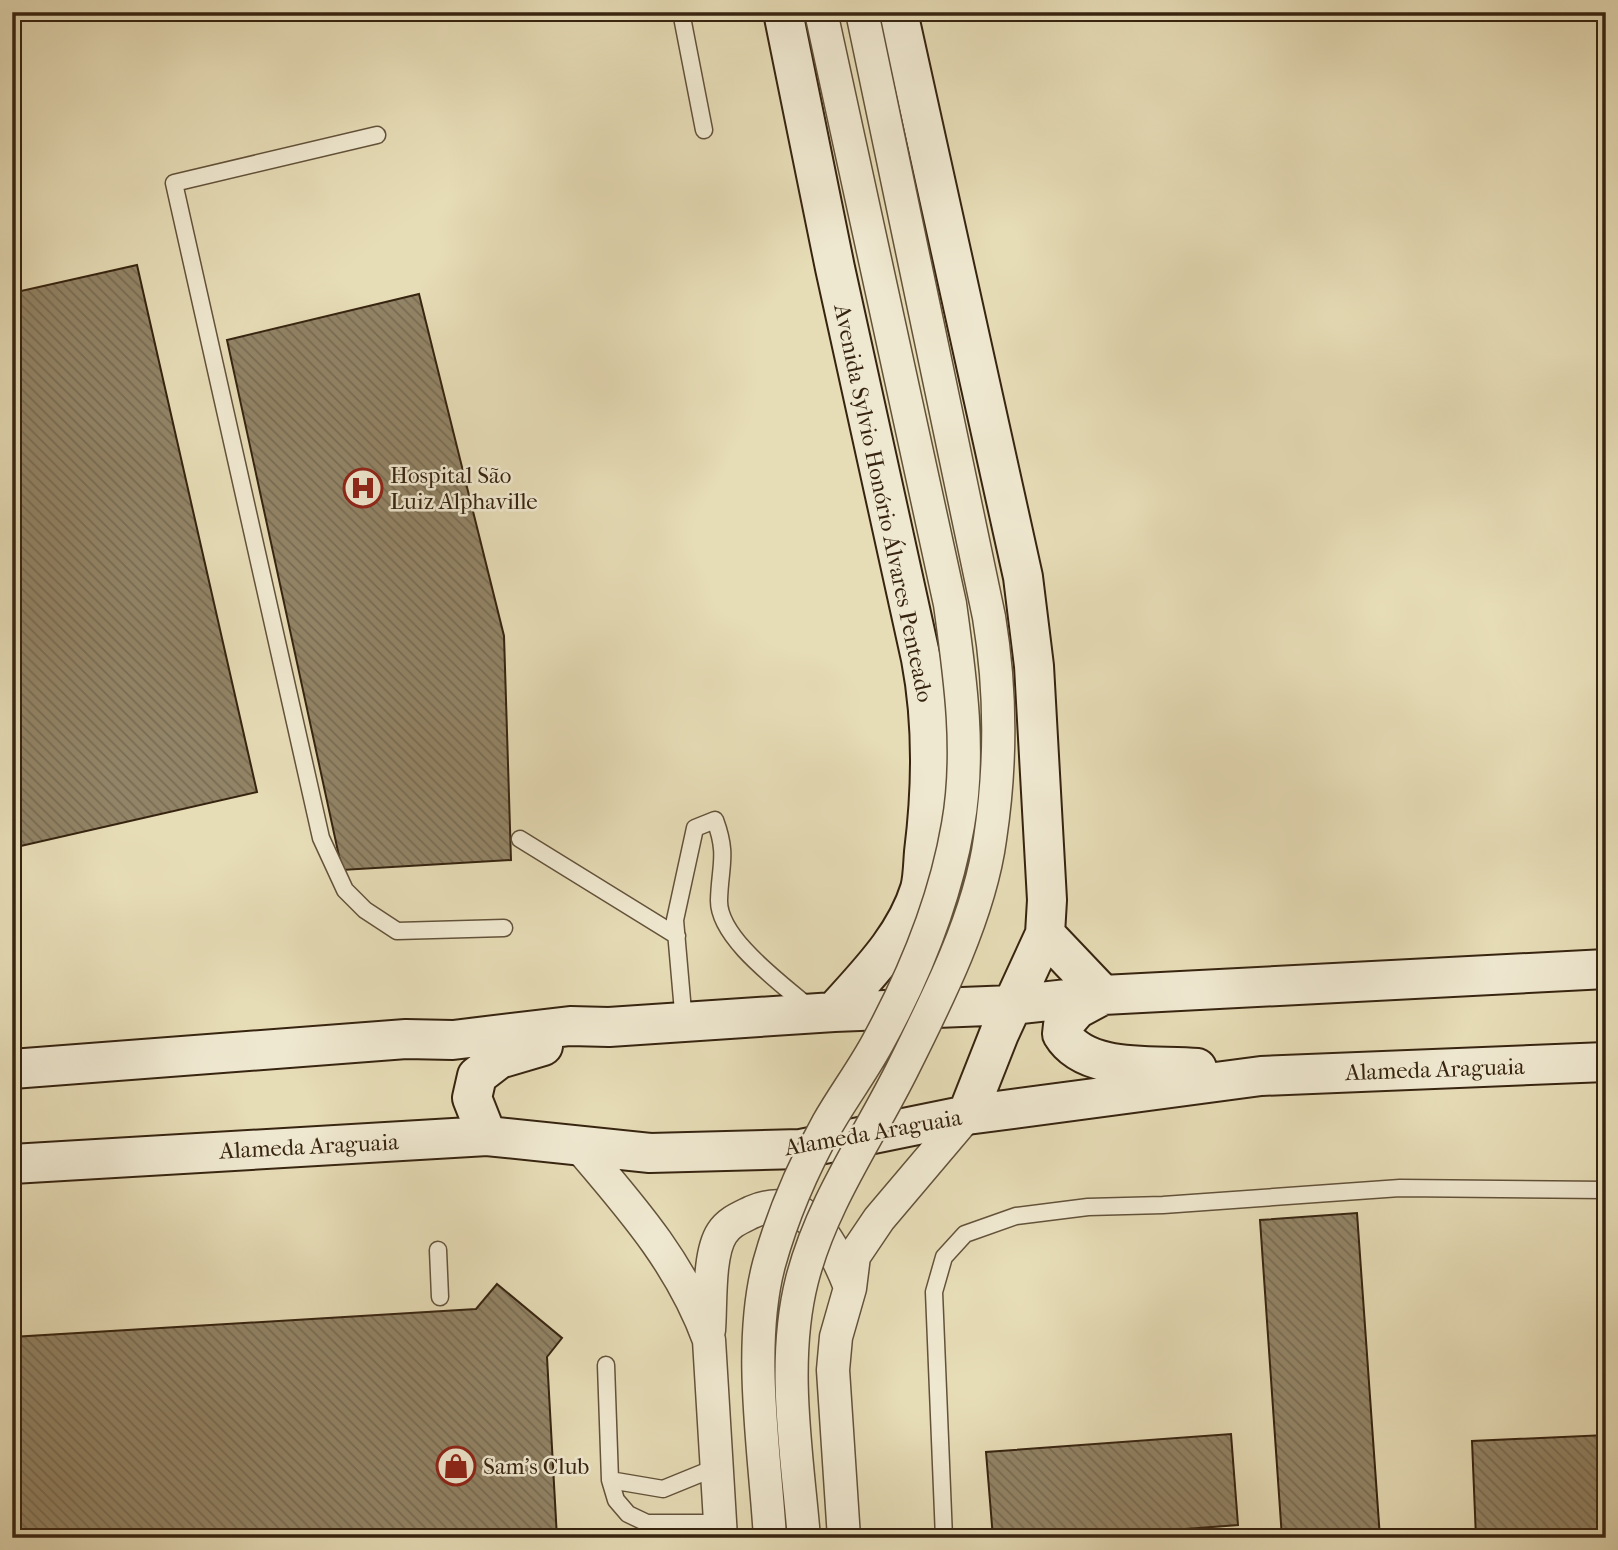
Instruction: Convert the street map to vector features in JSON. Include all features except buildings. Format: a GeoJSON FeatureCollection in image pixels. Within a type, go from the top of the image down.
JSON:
{"type":"FeatureCollection","features":[{"type":"Feature","properties":{"kind":"main road","name":"Avenida Sylvio Honório Álvares Penteado"},"geometry":{"type":"LineString","coordinates":[[783,12],[835,268],[921,659],[927,692],[930,741],[928,825],[920,889],[886,953],[825,1013]]}},
{"type":"Feature","properties":{"kind":"main road"},"geometry":{"type":"LineString","coordinates":[[898,12],[1023,577],[1031,644],[1048,900],[1045,934],[967,1115]]}},
{"type":"Feature","properties":{"kind":"main road"},"geometry":{"type":"LineString","coordinates":[[921,659],[1031,644]]}},
{"type":"Feature","properties":{"kind":"main road"},"geometry":{"type":"LineString","coordinates":[[1045,934],[1103,995]]}},
{"type":"Feature","properties":{"kind":"main road"},"geometry":{"type":"LineString","coordinates":[[12,1069],[406,1039],[453,1040],[570,1026],[609,1027],[825,1013],[1013,1005],[1103,995],[1606,969]]}},
{"type":"Feature","properties":{"kind":"main road"},"geometry":{"type":"LineString","coordinates":[[1103,995],[1077,1009],[1063,1026],[1062,1034],[1075,1048],[1112,1062],[1261,1076]]}},
{"type":"Feature","properties":{"kind":"main road"},"geometry":{"type":"LineString","coordinates":[[487,1136],[472,1098],[474,1083],[482,1070],[499,1059],[609,1027]]}},
{"type":"Feature","properties":{"kind":"main road","name":"Alameda Araguaia"},"geometry":{"type":"LineString","coordinates":[[12,1164],[487,1136],[650,1153],[800,1149],[967,1115],[1261,1076],[1606,1062]]}},
{"type":"Feature","properties":{"kind":"street"},"geometry":{"type":"LineString","coordinates":[[770,1538],[758,1337],[770,1264],[786,1216],[827,1125],[878,1042],[919,956],[944,891],[959,823],[963,770],[961,688],[950,604],[821,12]]}},
{"type":"Feature","properties":{"kind":"street"},"geometry":{"type":"LineString","coordinates":[[804,1538],[791,1336],[802,1279],[827,1207],[904,1066],[964,933],[990,839],[999,703],[997,663],[989,617],[862,12]]}},
{"type":"Feature","properties":{"kind":"street"},"geometry":{"type":"LineString","coordinates":[[844,1538],[834,1370],[836,1337],[850,1288],[854,1256],[879,1219],[967,1115]]}},
{"type":"Feature","properties":{"kind":"street"},"geometry":{"type":"LineString","coordinates":[[579,1146],[670,1258],[690,1293],[709,1340]]}},
{"type":"Feature","properties":{"kind":"street"},"geometry":{"type":"LineString","coordinates":[[721,1530],[709,1340],[715,1250],[720,1235],[730,1223],[766,1206],[791,1210],[820,1227],[835,1249],[850,1288]]}},
{"type":"Feature","properties":{"kind":"lane"},"geometry":{"type":"LineString","coordinates":[[681,12],[704,130]]}},
{"type":"Feature","properties":{"kind":"lane"},"geometry":{"type":"LineString","coordinates":[[377,135],[174,183],[321,838],[345,890],[365,909],[397,931],[504,928]]}},
{"type":"Feature","properties":{"kind":"lane"},"geometry":{"type":"LineString","coordinates":[[684,1023],[677,903],[695,828],[715,820],[724,844],[719,901],[726,926],[738,943],[825,1013]]}},
{"type":"Feature","properties":{"kind":"lane"},"geometry":{"type":"LineString","coordinates":[[520,839],[677,936]]}},
{"type":"Feature","properties":{"kind":"lane"},"geometry":{"type":"LineString","coordinates":[[12,1053],[50,1066]]}},
{"type":"Feature","properties":{"kind":"lane"},"geometry":{"type":"LineString","coordinates":[[944,1538],[934,1292],[944,1257],[965,1234],[1016,1216],[1088,1207],[1163,1205],[1400,1188],[1606,1190]]}},
{"type":"Feature","properties":{"kind":"lane"},"geometry":{"type":"LineString","coordinates":[[438,1250],[440,1297]]}},
{"type":"Feature","properties":{"kind":"lane"},"geometry":{"type":"LineString","coordinates":[[606,1365],[610,1480],[616,1500],[628,1514],[647,1523],[721,1530]]}},
{"type":"Feature","properties":{"kind":"lane"},"geometry":{"type":"LineString","coordinates":[[610,1480],[663,1489],[676,1486],[717,1467]]}},
{"type":"Feature","properties":{"kind":"place","name":"Hospital São Luiz Alphaville"},"geometry":{"type":"Point","coordinates":[363,488]}},
{"type":"Feature","properties":{"kind":"place","name":"Sam's Club"},"geometry":{"type":"Point","coordinates":[456,1466]}}]}
